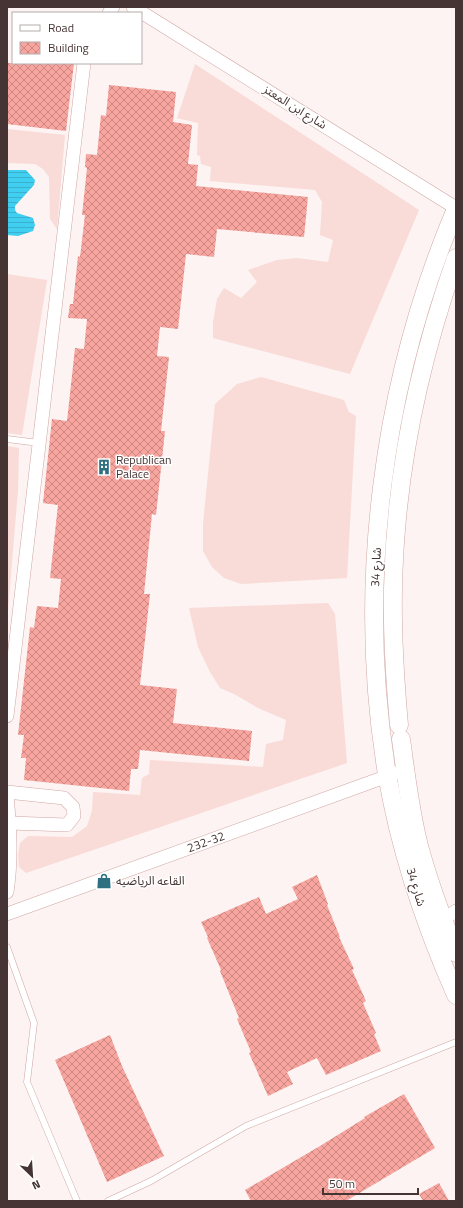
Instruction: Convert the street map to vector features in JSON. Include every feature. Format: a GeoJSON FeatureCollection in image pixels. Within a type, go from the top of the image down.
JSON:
{"type":"FeatureCollection","features":[{"type":"Feature","properties":{"kind":"main road","name":"شارع 34"},"geometry":{"type":"LineString","coordinates":[[443,920],[406,855],[388,776],[378,702],[374,624],[377,542],[386,460],[396,400],[411,337],[434,265],[456,208]]}},
{"type":"Feature","properties":{"kind":"main road","name":"شارع 34"},"geometry":{"type":"LineString","coordinates":[[443,920],[419,846],[408,795],[400,732],[395,673],[393,590],[399,498],[412,416],[422,370],[441,303],[456,258]]}},
{"type":"Feature","properties":{"kind":"main road"},"geometry":{"type":"LineString","coordinates":[[443,920],[456,953]]}},
{"type":"Feature","properties":{"kind":"main road"},"geometry":{"type":"LineString","coordinates":[[443,920],[456,995]]}},
{"type":"Feature","properties":{"kind":"street","name":"شارع ابن المعتز"},"geometry":{"type":"LineString","coordinates":[[142,13],[456,208]]}},
{"type":"Feature","properties":{"kind":"street"},"geometry":{"type":"LineString","coordinates":[[7,716],[84,64]]}},
{"type":"Feature","properties":{"kind":"street","name":"232-32"},"geometry":{"type":"LineString","coordinates":[[7,914],[405,770]]}},
{"type":"Feature","properties":{"kind":"street"},"geometry":{"type":"LineString","coordinates":[[7,892],[10,872],[10,823],[7,793],[64,798],[73,807],[74,816],[67,825],[10,823]]}},
{"type":"Feature","properties":{"kind":"lane"},"geometry":{"type":"LineString","coordinates":[[7,439],[39,443]]}},
{"type":"Feature","properties":{"kind":"lane"},"geometry":{"type":"LineString","coordinates":[[7,947],[34,1022],[26,1082],[77,1201]]}},
{"type":"Feature","properties":{"kind":"lane"},"geometry":{"type":"LineString","coordinates":[[108,1201],[151,1181],[246,1126],[456,1042]]}},
{"type":"Feature","properties":{"kind":"shaded area"},"geometry":{"type":"Polygon","coordinates":[[[195,64],[419,210],[350,374],[213,338],[213,322],[217,299],[224,288],[241,298],[257,282],[248,270],[277,260],[297,258],[328,262],[333,240],[320,235],[322,202],[315,190],[210,181],[211,167],[201,164],[200,156],[197,155],[198,123],[177,118],[195,64]]]}},
{"type":"Feature","properties":{"kind":"shaded area"},"geometry":{"type":"Polygon","coordinates":[[[7,129],[65,135],[57,229],[50,219],[49,177],[43,169],[35,164],[7,163],[7,129]]]}},
{"type":"Feature","properties":{"kind":"shaded area"},"geometry":{"type":"Polygon","coordinates":[[[7,274],[47,280],[22,435],[7,433],[7,274]]]}},
{"type":"Feature","properties":{"kind":"shaded area"},"geometry":{"type":"Polygon","coordinates":[[[261,377],[344,400],[349,412],[356,416],[347,578],[241,584],[224,578],[212,567],[203,551],[203,524],[215,404],[237,384],[261,377]]]}},
{"type":"Feature","properties":{"kind":"shaded area"},"geometry":{"type":"Polygon","coordinates":[[[7,446],[19,448],[18,490],[7,623],[7,446]]]}},
{"type":"Feature","properties":{"kind":"shaded area"},"geometry":{"type":"Polygon","coordinates":[[[328,603],[335,614],[347,763],[26,873],[19,867],[18,854],[20,843],[28,836],[72,837],[87,826],[92,811],[93,792],[140,795],[142,778],[149,774],[150,760],[263,767],[266,744],[283,740],[286,720],[258,708],[234,694],[220,688],[210,672],[198,647],[189,608],[328,603]]]}},
{"type":"Feature","properties":{"kind":"water"},"geometry":{"type":"Polygon","coordinates":[[[7,170],[26,170],[35,180],[34,185],[15,206],[15,210],[17,213],[33,218],[35,225],[33,231],[18,236],[7,235],[7,170]]]}},
{"type":"Feature","properties":{"kind":"building"},"geometry":{"type":"Polygon","coordinates":[[[8,63],[74,64],[66,131],[7,124],[8,63]]]}},
{"type":"Feature","properties":{"kind":"building","name":"Republican Palace"},"geometry":{"type":"Polygon","coordinates":[[[109,85],[176,92],[173,122],[192,125],[188,164],[198,165],[196,186],[308,197],[304,237],[217,229],[214,257],[186,254],[178,329],[160,327],[157,356],[169,357],[161,431],[165,431],[156,515],[152,514],[144,594],[150,594],[140,685],[177,689],[173,723],[252,731],[249,761],[140,750],[138,769],[131,769],[129,791],[24,780],[26,758],[21,758],[24,735],[18,735],[30,627],[34,628],[37,606],[58,608],[61,579],[50,578],[58,505],[43,503],[52,419],[67,421],[75,348],[84,349],[87,319],[68,318],[70,304],[73,304],[78,256],[80,257],[85,215],[82,215],[87,168],[85,167],[86,154],[97,155],[101,115],[106,116],[109,85]]]}},
{"type":"Feature","properties":{"kind":"building"},"geometry":{"type":"Polygon","coordinates":[[[317,875],[339,937],[354,969],[352,970],[366,1001],[363,1003],[376,1033],[374,1034],[381,1051],[326,1075],[317,1058],[287,1072],[293,1084],[268,1096],[249,1053],[251,1052],[237,1019],[239,1018],[201,922],[259,897],[266,914],[298,899],[292,887],[317,875]]]}},
{"type":"Feature","properties":{"kind":"building"},"geometry":{"type":"Polygon","coordinates":[[[110,1035],[122,1066],[164,1156],[107,1182],[55,1060],[110,1035]]]}},
{"type":"Feature","properties":{"kind":"building"},"geometry":{"type":"Polygon","coordinates":[[[404,1094],[435,1148],[346,1201],[251,1201],[245,1190],[404,1094]]]}},
{"type":"Feature","properties":{"kind":"building"},"geometry":{"type":"Polygon","coordinates":[[[439,1183],[449,1201],[423,1201],[419,1194],[439,1183]]]}},
{"type":"Feature","properties":{"kind":"place","name":"Republican Palace"},"geometry":{"type":"Point","coordinates":[104,467]}},
{"type":"Feature","properties":{"kind":"place","name":"القاعه الرياضيه"},"geometry":{"type":"Point","coordinates":[104,881]}}]}
